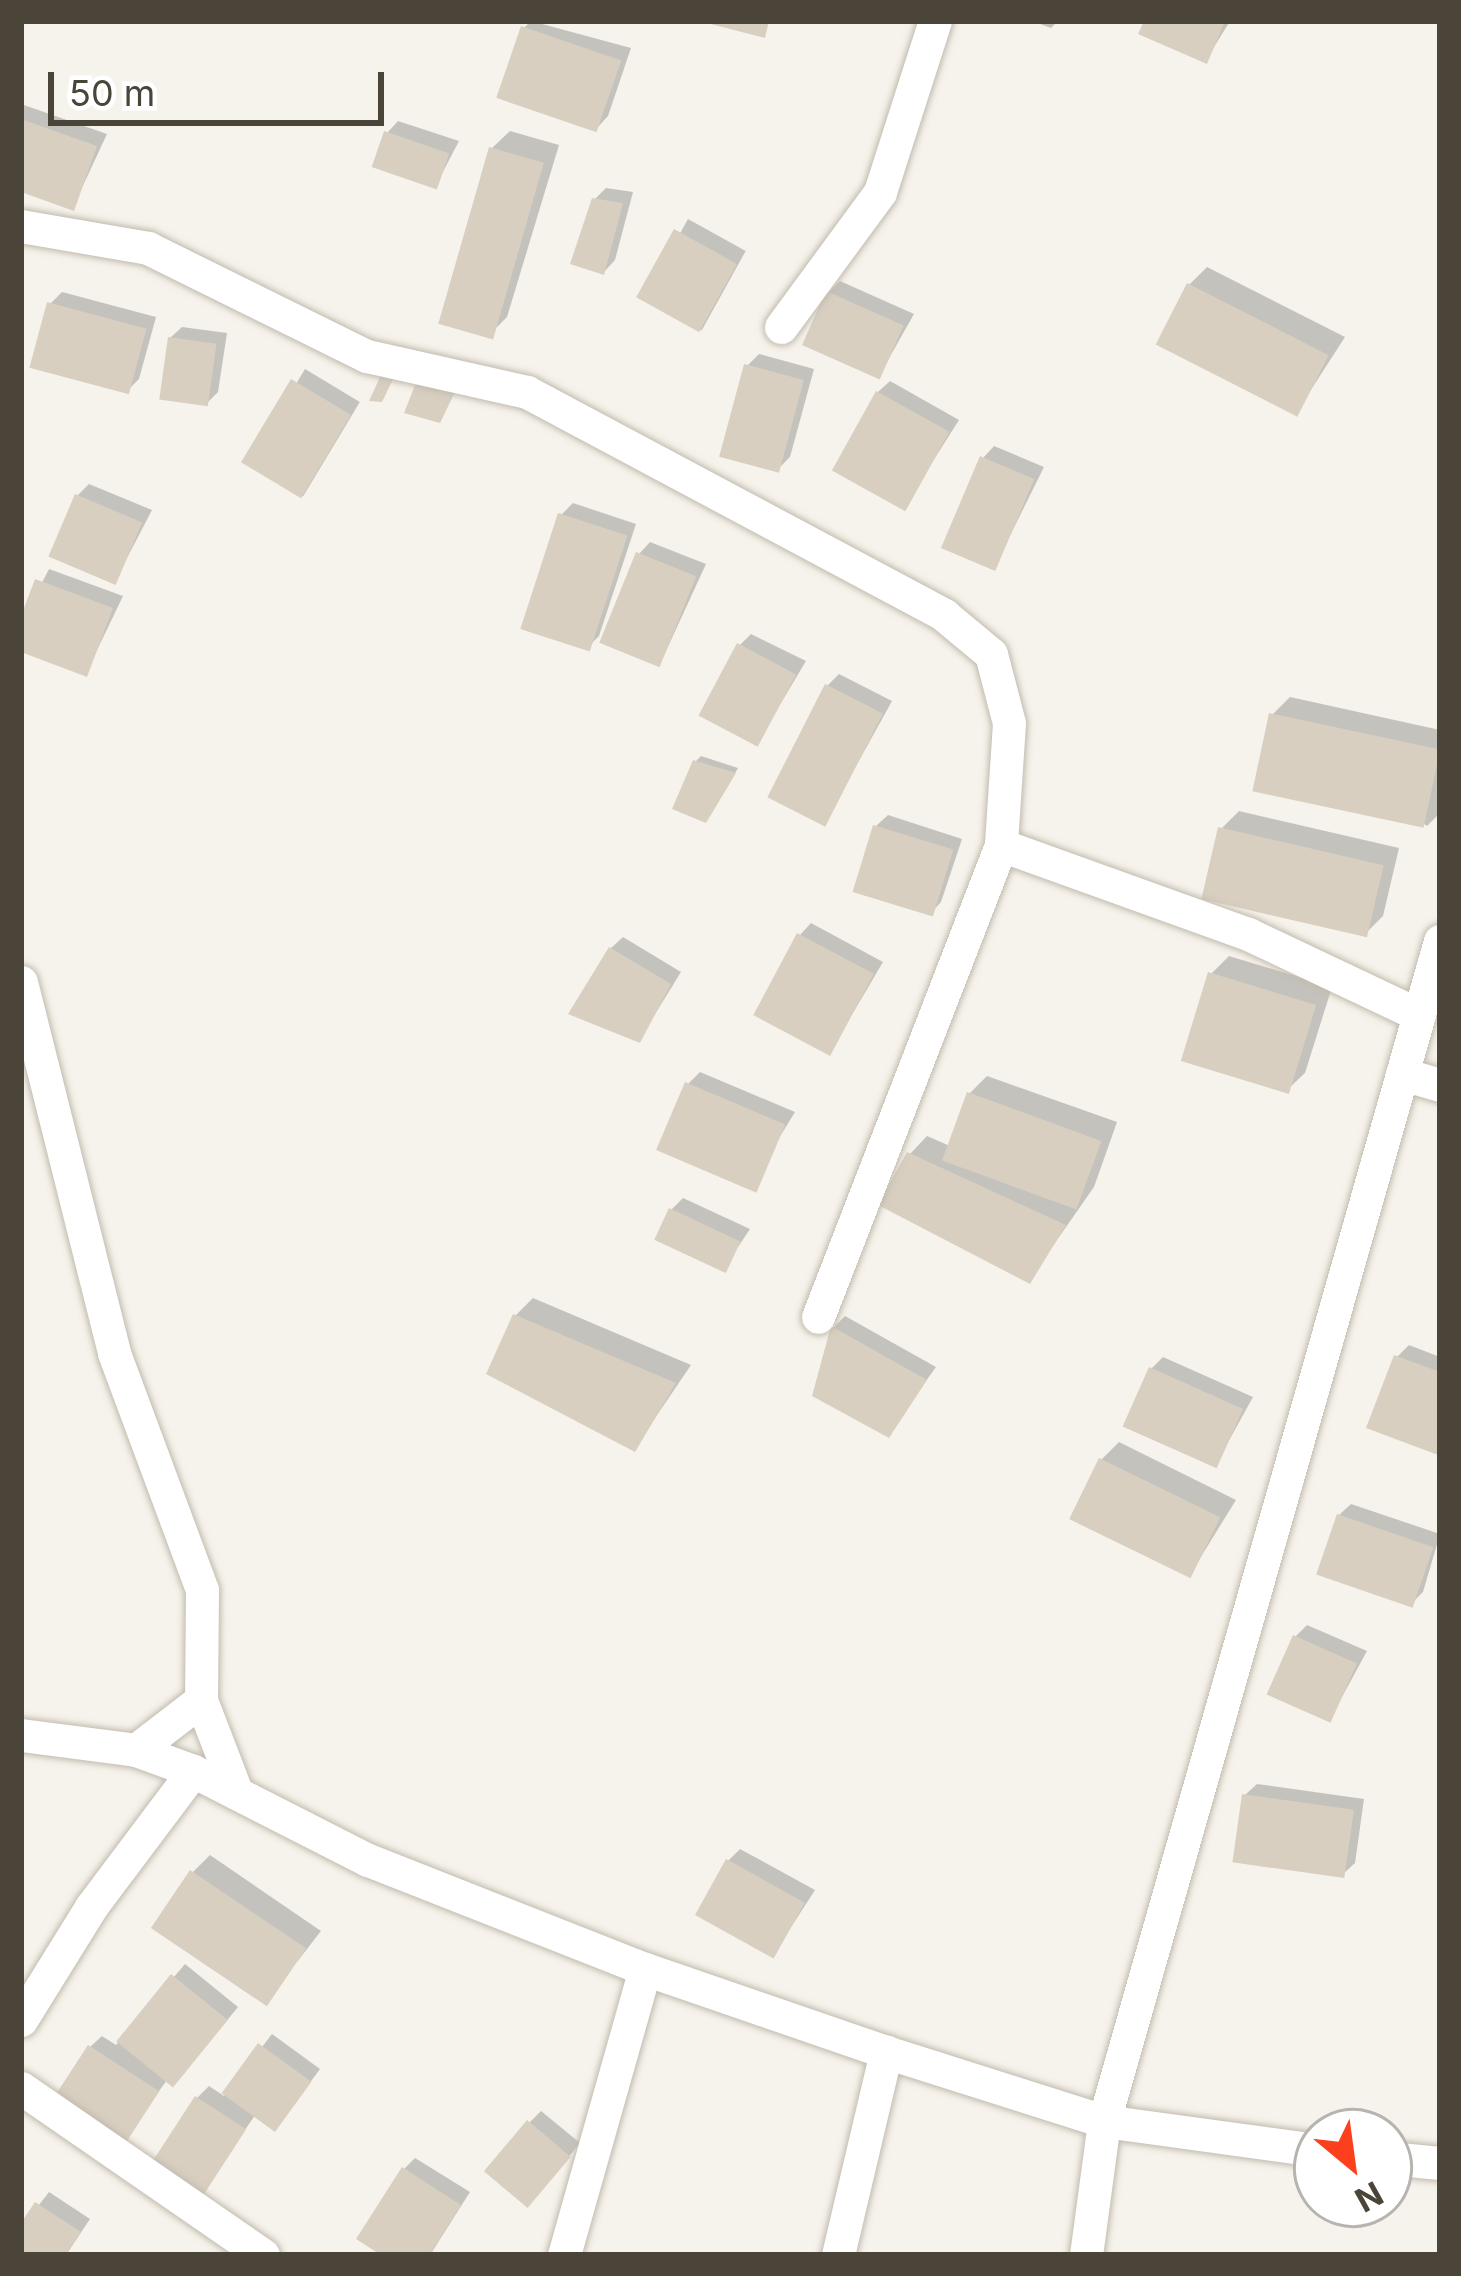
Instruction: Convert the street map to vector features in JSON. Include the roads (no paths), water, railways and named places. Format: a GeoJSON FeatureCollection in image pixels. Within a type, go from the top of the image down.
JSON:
{"type":"FeatureCollection","features":[{"type":"Feature","properties":{"kind":"street"},"geometry":{"type":"LineString","coordinates":[[781,327],[880,192],[935,21]]}},
{"type":"Feature","properties":{"kind":"street"},"geometry":{"type":"LineString","coordinates":[[21,226],[148,248],[367,356],[527,392],[944,614],[992,654],[1009,723],[1001,844],[818,1317]]}},
{"type":"Feature","properties":{"kind":"street"},"geometry":{"type":"LineString","coordinates":[[1001,844],[1248,934],[1419,1015]]}},
{"type":"Feature","properties":{"kind":"street"},"geometry":{"type":"LineString","coordinates":[[1086,2255],[1104,2121],[1440,941]]}},
{"type":"Feature","properties":{"kind":"street"},"geometry":{"type":"LineString","coordinates":[[21,982],[114,1353],[202,1590],[201,1700],[234,1786]]}},
{"type":"Feature","properties":{"kind":"street"},"geometry":{"type":"LineString","coordinates":[[1402,1074],[1440,1085]]}},
{"type":"Feature","properties":{"kind":"street"},"geometry":{"type":"LineString","coordinates":[[136,1750],[201,1700]]}},
{"type":"Feature","properties":{"kind":"street"},"geometry":{"type":"LineString","coordinates":[[21,1735],[136,1750],[234,1786],[368,1860],[645,1969],[886,2052],[1104,2121],[1293,2147]]}},
{"type":"Feature","properties":{"kind":"street"},"geometry":{"type":"LineString","coordinates":[[21,2020],[91,1907],[193,1771]]}},
{"type":"Feature","properties":{"kind":"street"},"geometry":{"type":"LineString","coordinates":[[564,2255],[645,1969]]}},
{"type":"Feature","properties":{"kind":"street"},"geometry":{"type":"LineString","coordinates":[[838,2255],[886,2052]]}},
{"type":"Feature","properties":{"kind":"street"},"geometry":{"type":"LineString","coordinates":[[21,2088],[263,2255]]}}]}
